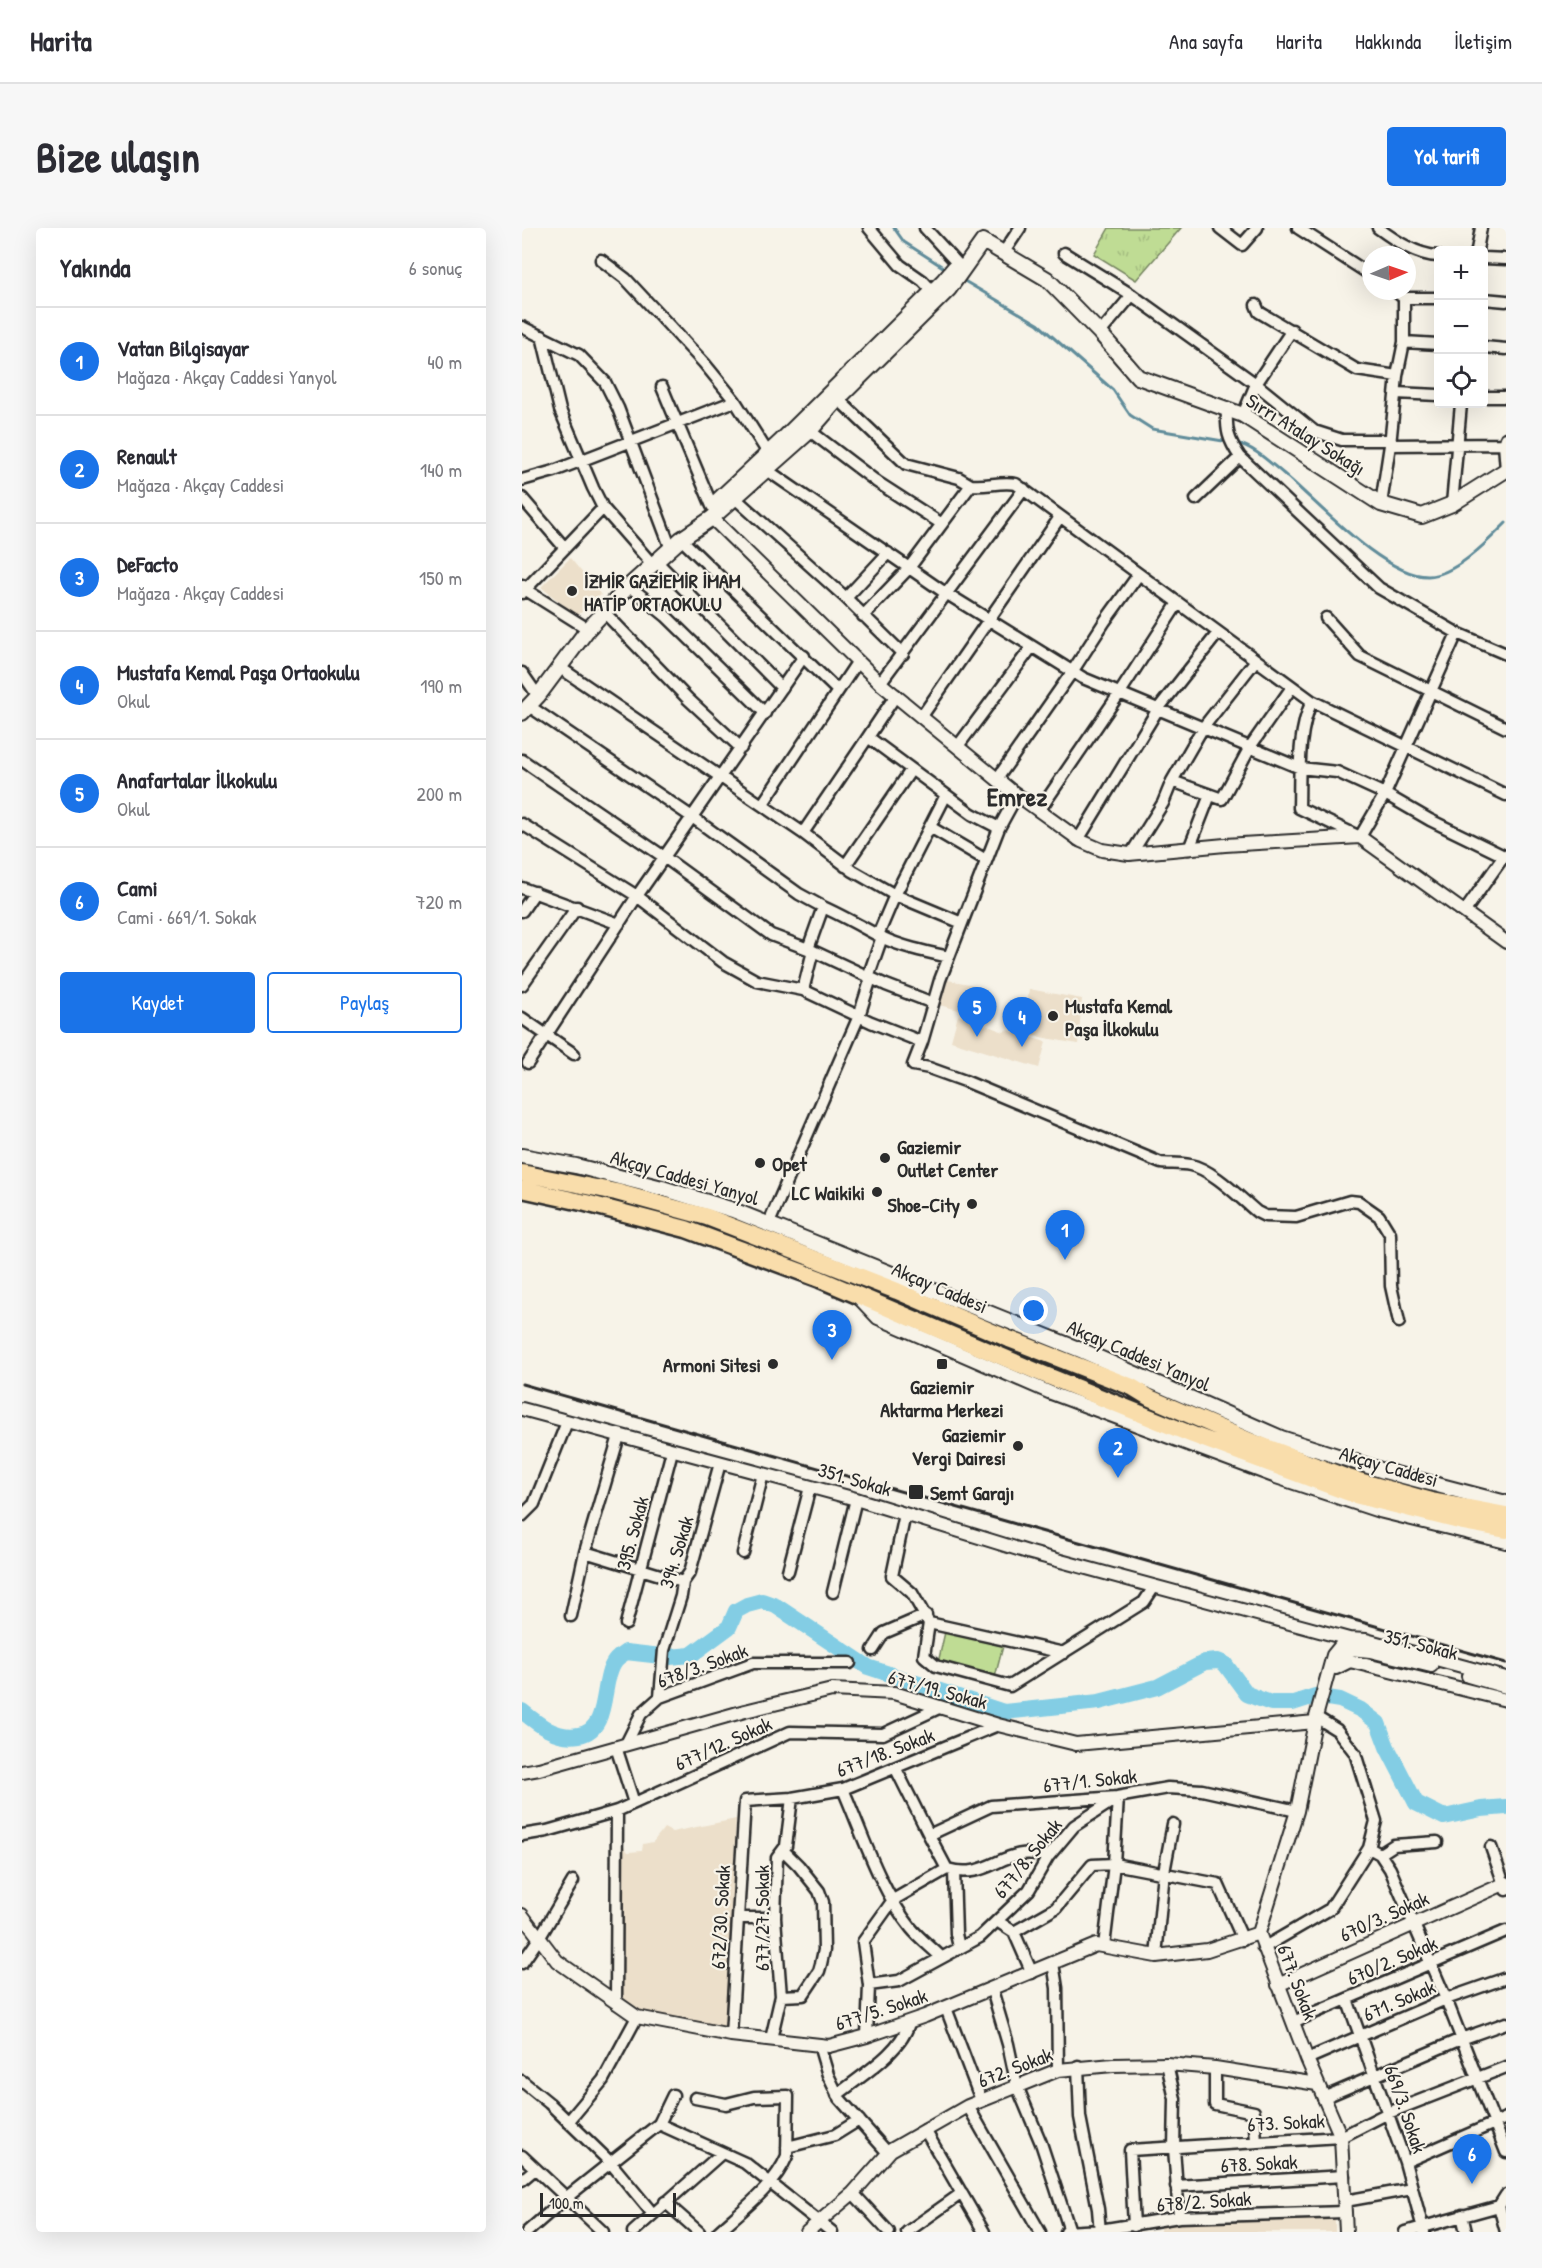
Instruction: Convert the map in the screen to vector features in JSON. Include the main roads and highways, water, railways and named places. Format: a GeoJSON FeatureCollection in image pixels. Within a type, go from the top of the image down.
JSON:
{"type":"FeatureCollection","features":[{"type":"Feature","properties":{"kind":"highway","name":"Akçay Caddesi"},"geometry":{"type":"LineString","coordinates":[[522,1173],[616,1192],[707,1217],[901,1292],[1009,1339],[1129,1381],[1150,1398],[1250,1441],[1348,1478],[1432,1501],[1506,1515]]}},
{"type":"Feature","properties":{"kind":"highway","name":"Akçay Caddesi"},"geometry":{"type":"LineString","coordinates":[[522,1189],[686,1229],[855,1293],[885,1313],[1193,1435],[1355,1495],[1462,1522],[1506,1530]]}},
{"type":"Feature","properties":{"kind":"main road","name":"Sırrı Atalay Sokağı"},"geometry":{"type":"LineString","coordinates":[[941,290],[960,266],[971,245],[983,241],[1047,279],[1100,333],[1138,377],[1244,415],[1381,504],[1422,516],[1452,504],[1506,470]]}},
{"type":"Feature","properties":{"kind":"main road"},"geometry":{"type":"LineString","coordinates":[[530,705],[588,629],[629,586],[686,536],[698,519],[735,498],[810,430],[941,290]]}},
{"type":"Feature","properties":{"kind":"main road"},"geometry":{"type":"LineString","coordinates":[[712,512],[768,453],[941,290]]}},
{"type":"Feature","properties":{"kind":"main road","name":"Akçay Caddesi Yanyol"},"geometry":{"type":"LineString","coordinates":[[522,1156],[576,1166],[662,1188],[769,1223],[1110,1363],[1129,1381],[1281,1438],[1384,1472],[1506,1503]]}},
{"type":"Feature","properties":{"kind":"main road"},"geometry":{"type":"LineString","coordinates":[[1119,1405],[1129,1381]]}},
{"type":"Feature","properties":{"kind":"waterway"},"geometry":{"type":"LineString","coordinates":[[894,228],[904,242],[946,269]]}},
{"type":"Feature","properties":{"kind":"waterway"},"geometry":{"type":"LineString","coordinates":[[961,279],[1038,324],[1113,390],[1130,415],[1152,429],[1229,442]]}},
{"type":"Feature","properties":{"kind":"waterway"},"geometry":{"type":"LineString","coordinates":[[1236,443],[1250,448],[1268,461],[1372,551],[1411,573],[1428,576],[1449,570],[1471,556],[1506,523]]}},
{"type":"Feature","properties":{"kind":"waterway"},"geometry":{"type":"LineString","coordinates":[[522,1711],[541,1726],[555,1733],[571,1736],[589,1731],[596,1724],[600,1714],[610,1669],[620,1656],[626,1652],[670,1657],[691,1655],[729,1627],[736,1611],[762,1601],[776,1606],[868,1667],[1004,1712],[1099,1702],[1157,1687],[1205,1662],[1218,1661],[1225,1664],[1247,1694],[1271,1703],[1293,1703],[1315,1696],[1340,1700],[1361,1710],[1378,1723],[1387,1747],[1416,1803],[1444,1817],[1481,1809],[1506,1807]]}},
{"type":"Feature","properties":{"kind":"railway"},"geometry":{"type":"LineString","coordinates":[[522,1384],[1506,1663]]}},
{"type":"Feature","properties":{"kind":"place","name":"İZMİR GAZİEMİR İMAM HATİP ORTAOKULU"},"geometry":{"type":"Point","coordinates":[572,591]}},
{"type":"Feature","properties":{"kind":"place","name":"Mustafa Kemal Paşa İlkokulu"},"geometry":{"type":"Point","coordinates":[1053,1016]}},
{"type":"Feature","properties":{"kind":"place","name":"Anafartalar İlkokulu"},"geometry":{"type":"Point","coordinates":[977,1037]}},
{"type":"Feature","properties":{"kind":"place","name":"Mustafa Kemal Paşa Ortaokulu"},"geometry":{"type":"Point","coordinates":[1022,1047]}},
{"type":"Feature","properties":{"kind":"place","name":"Gaziemir Outlet Center"},"geometry":{"type":"Point","coordinates":[885,1158]}},
{"type":"Feature","properties":{"kind":"place","name":"Opet"},"geometry":{"type":"Point","coordinates":[760,1163]}},
{"type":"Feature","properties":{"kind":"place","name":"LC Waikiki"},"geometry":{"type":"Point","coordinates":[877,1192]}},
{"type":"Feature","properties":{"kind":"place","name":"Shoe-City"},"geometry":{"type":"Point","coordinates":[972,1204]}},
{"type":"Feature","properties":{"kind":"place","name":"Vatan Bilgisayar"},"geometry":{"type":"Point","coordinates":[1065,1260]}},
{"type":"Feature","properties":{"kind":"place","name":"DeFacto"},"geometry":{"type":"Point","coordinates":[832,1360]}},
{"type":"Feature","properties":{"kind":"place","name":"Armoni Sitesi"},"geometry":{"type":"Point","coordinates":[773,1364]}},
{"type":"Feature","properties":{"kind":"place","name":"Gaziemir Aktarma Merkezi"},"geometry":{"type":"Point","coordinates":[942,1364]}},
{"type":"Feature","properties":{"kind":"place","name":"Gaziemir Vergi Dairesi"},"geometry":{"type":"Point","coordinates":[1018,1446]}},
{"type":"Feature","properties":{"kind":"place","name":"Renault"},"geometry":{"type":"Point","coordinates":[1118,1478]}},
{"type":"Feature","properties":{"kind":"place","name":"Semt Garajı"},"geometry":{"type":"Point","coordinates":[916,1492]}},
{"type":"Feature","properties":{"kind":"place","name":"Cami"},"geometry":{"type":"Point","coordinates":[1472,2184]}},
{"type":"Feature","properties":{"kind":"district","name":"Emrez"},"geometry":{"type":"Point","coordinates":[1017,796]}}]}
